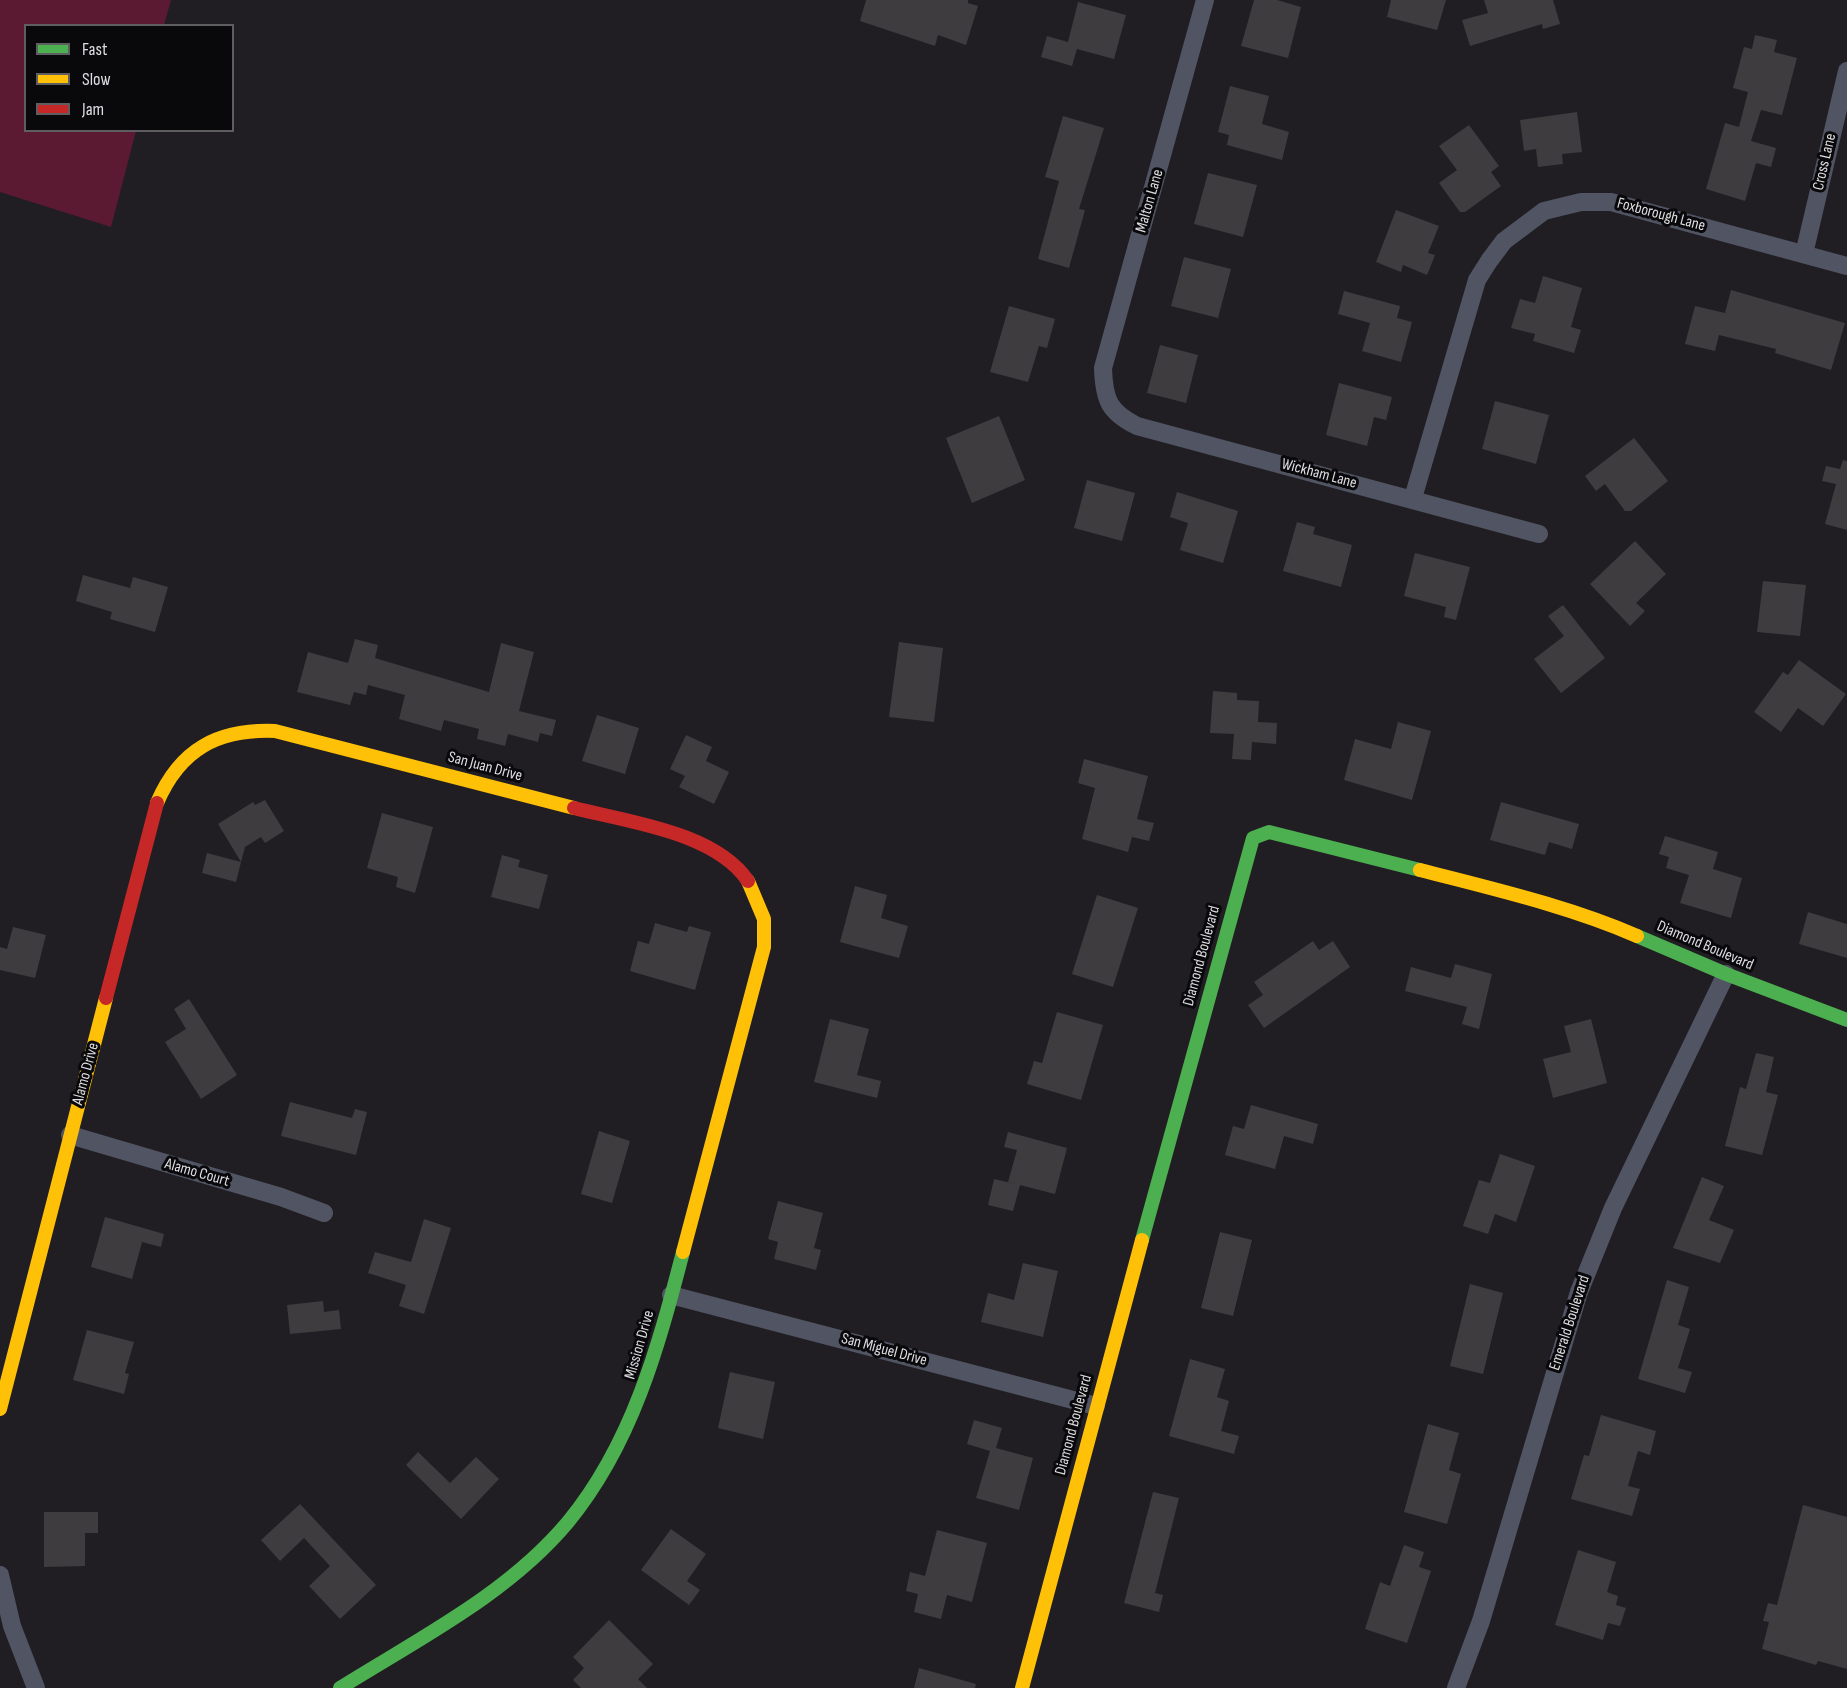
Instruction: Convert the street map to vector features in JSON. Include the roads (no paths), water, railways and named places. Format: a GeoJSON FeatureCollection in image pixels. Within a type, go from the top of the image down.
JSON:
{"type":"FeatureCollection","features":[{"type":"Feature","properties":{"kind":"street","name":"Malton Lane"},"geometry":{"type":"LineString","coordinates":[[1108,402],[1103,369],[1206,0]]}},
{"type":"Feature","properties":{"kind":"street","name":"Cross Lane"},"geometry":{"type":"LineString","coordinates":[[1804,254],[1847,71]]}},
{"type":"Feature","properties":{"kind":"street","name":"Foxborough Lane"},"geometry":{"type":"LineString","coordinates":[[1413,498],[1477,280],[1504,241],[1544,211],[1581,202],[1611,202],[1847,266]]}},
{"type":"Feature","properties":{"kind":"street","name":"Wickham Lane"},"geometry":{"type":"LineString","coordinates":[[1108,402],[1117,416],[1137,426],[1413,498],[1539,534]]}},
{"type":"Feature","properties":{"kind":"street","name":"San Juan Drive"},"geometry":{"type":"LineString","coordinates":[[194,752],[215,738],[232,731],[253,728],[275,731],[684,837],[704,844],[728,858],[742,871],[753,888]]}},
{"type":"Feature","properties":{"kind":"street","name":"Alamo Drive"},"geometry":{"type":"LineString","coordinates":[[0,1409],[157,802],[164,782],[194,752]]}},
{"type":"Feature","properties":{"kind":"street","name":"Diamond Boulevard"},"geometry":{"type":"LineString","coordinates":[[1022,1688],[1096,1406],[1248,849],[1253,838],[1269,832],[1517,895],[1610,924],[1726,974],[1847,1020]]}},
{"type":"Feature","properties":{"kind":"street","name":"Mission Drive"},"geometry":{"type":"LineString","coordinates":[[340,1688],[483,1597],[518,1570],[566,1524],[595,1487],[618,1448],[641,1398],[757,978],[765,937],[764,917],[753,888]]}},
{"type":"Feature","properties":{"kind":"street","name":"Emerald Boulevard"},"geometry":{"type":"LineString","coordinates":[[1456,1688],[1480,1621],[1579,1292],[1613,1208],[1726,974]]}},
{"type":"Feature","properties":{"kind":"street","name":"Alamo Court"},"geometry":{"type":"LineString","coordinates":[[70,1135],[281,1197],[324,1213]]}},
{"type":"Feature","properties":{"kind":"street","name":"San Miguel Drive"},"geometry":{"type":"LineString","coordinates":[[671,1295],[1096,1406]]}},
{"type":"Feature","properties":{"kind":"street"},"geometry":{"type":"LineString","coordinates":[[0,1575],[12,1626],[36,1688]]}}]}
